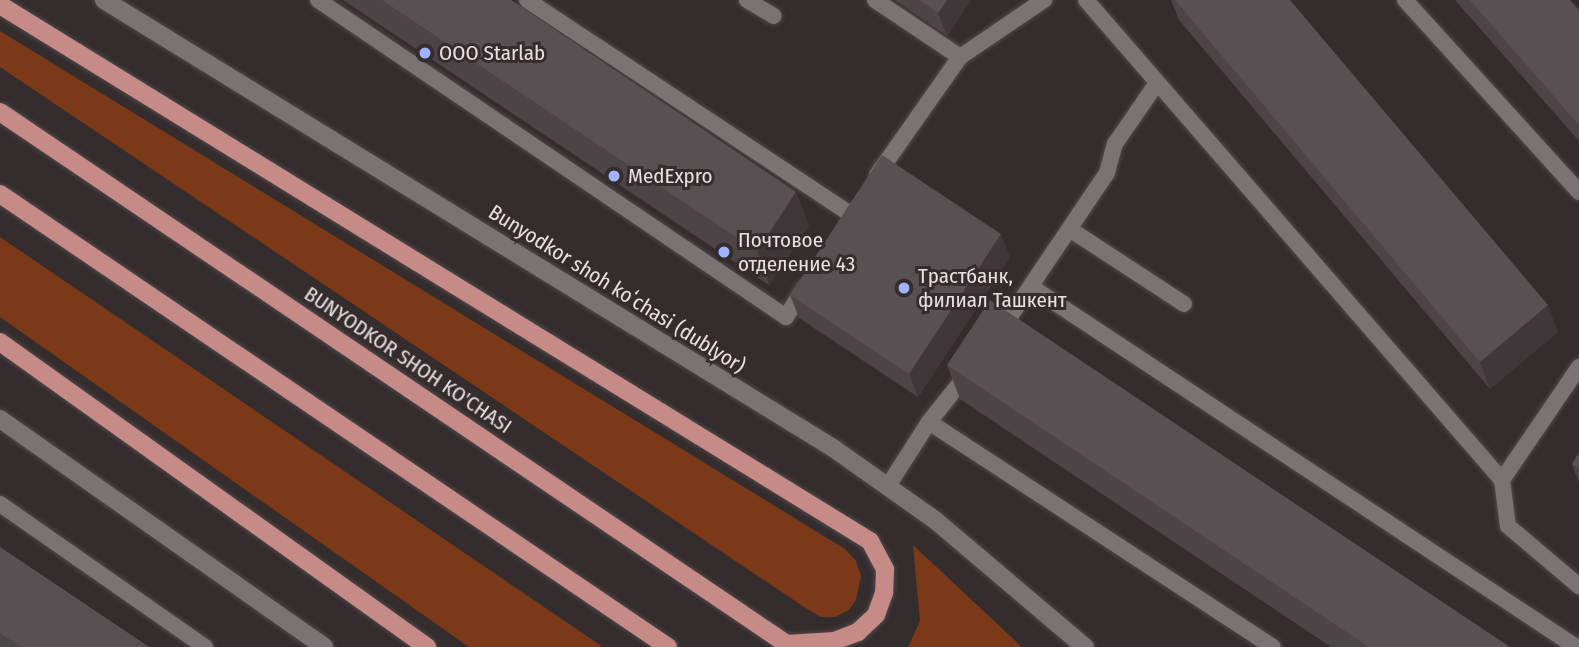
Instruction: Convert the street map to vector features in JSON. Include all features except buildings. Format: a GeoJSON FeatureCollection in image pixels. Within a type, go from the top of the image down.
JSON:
{"type":"FeatureCollection","features":[{"type":"Feature","properties":{"kind":"main road"},"geometry":{"type":"LineString","coordinates":[[0,5],[870,541],[885,569],[884,593],[876,615],[858,632],[835,642],[789,646]]}},
{"type":"Feature","properties":{"kind":"main road","name":"BUNYODKOR SHOH KO'CHASI"},"geometry":{"type":"LineString","coordinates":[[0,112],[789,646]]}},
{"type":"Feature","properties":{"kind":"main road"},"geometry":{"type":"LineString","coordinates":[[0,194],[668,647]]}},
{"type":"Feature","properties":{"kind":"main road"},"geometry":{"type":"LineString","coordinates":[[0,342],[428,647]]}},
{"type":"Feature","properties":{"kind":"street","name":"Bunyodkor shoh koʻchasi (dublyor)"},"geometry":{"type":"LineString","coordinates":[[104,0],[888,486],[1085,647]]}},
{"type":"Feature","properties":{"kind":"street"},"geometry":{"type":"LineString","coordinates":[[0,419],[324,647]]}},
{"type":"Feature","properties":{"kind":"lane"},"geometry":{"type":"LineString","coordinates":[[318,0],[786,317],[814,271]]}},
{"type":"Feature","properties":{"kind":"lane"},"geometry":{"type":"LineString","coordinates":[[527,0],[854,210],[960,57],[1044,0]]}},
{"type":"Feature","properties":{"kind":"lane"},"geometry":{"type":"LineString","coordinates":[[747,0],[774,16]]}},
{"type":"Feature","properties":{"kind":"lane"},"geometry":{"type":"LineString","coordinates":[[875,0],[960,57]]}},
{"type":"Feature","properties":{"kind":"lane"},"geometry":{"type":"LineString","coordinates":[[1086,0],[1502,480],[1508,526],[1579,586]]}},
{"type":"Feature","properties":{"kind":"lane"},"geometry":{"type":"LineString","coordinates":[[1405,0],[1579,192]]}},
{"type":"Feature","properties":{"kind":"lane"},"geometry":{"type":"LineString","coordinates":[[993,340],[1032,288],[1107,173],[1115,144],[1157,83]]}},
{"type":"Feature","properties":{"kind":"lane"},"geometry":{"type":"LineString","coordinates":[[1070,230],[1184,304]]}},
{"type":"Feature","properties":{"kind":"lane"},"geometry":{"type":"LineString","coordinates":[[1032,288],[1576,647]]}},
{"type":"Feature","properties":{"kind":"lane"},"geometry":{"type":"LineString","coordinates":[[888,486],[929,422],[977,360]]}},
{"type":"Feature","properties":{"kind":"lane"},"geometry":{"type":"LineString","coordinates":[[1502,480],[1579,367]]}},
{"type":"Feature","properties":{"kind":"lane"},"geometry":{"type":"LineString","coordinates":[[929,422],[1273,647]]}},
{"type":"Feature","properties":{"kind":"lane"},"geometry":{"type":"LineString","coordinates":[[0,504],[205,647]]}},
{"type":"Feature","properties":{"kind":"shaded area"},"geometry":{"type":"Polygon","coordinates":[[[0,31],[845,549],[856,561],[861,576],[856,600],[849,610],[835,617],[821,617],[804,607],[0,67],[0,31]]]}},
{"type":"Feature","properties":{"kind":"shaded area"},"geometry":{"type":"Polygon","coordinates":[[[0,237],[603,647],[469,647],[0,317],[0,237]]]}},
{"type":"Feature","properties":{"kind":"shaded area"},"geometry":{"type":"Polygon","coordinates":[[[913,545],[1022,647],[908,647],[920,621],[913,545]]]}},
{"type":"Feature","properties":{"kind":"place","name":"ООО Starlab"},"geometry":{"type":"Point","coordinates":[425,53]}},
{"type":"Feature","properties":{"kind":"place","name":"MedExpro"},"geometry":{"type":"Point","coordinates":[614,176]}},
{"type":"Feature","properties":{"kind":"place","name":"Почтовое отделение 43"},"geometry":{"type":"Point","coordinates":[724,252]}},
{"type":"Feature","properties":{"kind":"place","name":"Трастбанк, филиал Ташкент"},"geometry":{"type":"Point","coordinates":[904,288]}}]}
